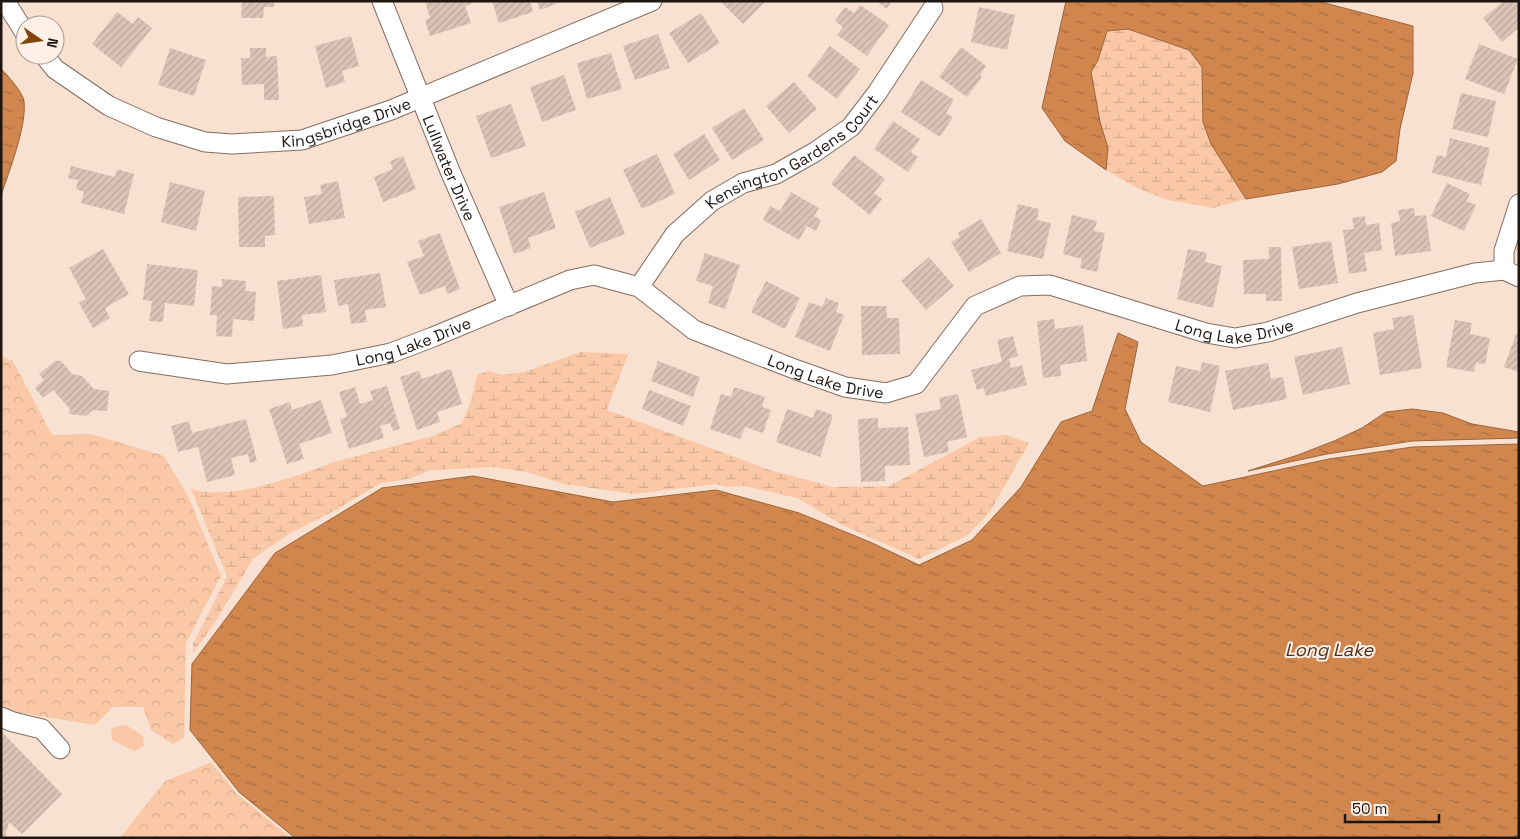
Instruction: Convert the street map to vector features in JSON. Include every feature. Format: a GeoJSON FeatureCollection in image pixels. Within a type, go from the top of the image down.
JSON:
{"type":"FeatureCollection","features":[{"type":"Feature","properties":{"kind":"street"},"geometry":{"type":"LineString","coordinates":[[5,1],[15,17]]}},
{"type":"Feature","properties":{"kind":"street","name":"Lullwater Drive"},"geometry":{"type":"LineString","coordinates":[[382,1],[450,171],[509,306]]}},
{"type":"Feature","properties":{"kind":"street","name":"Kingsbridge Drive"},"geometry":{"type":"LineString","coordinates":[[52,65],[110,106],[156,127],[204,142],[232,144],[302,140],[391,110],[652,1]]}},
{"type":"Feature","properties":{"kind":"street","name":"Kensington Gardens Court"},"geometry":{"type":"LineString","coordinates":[[639,287],[675,234],[712,201],[743,183],[776,174],[815,152],[851,127],[877,93],[933,8]]}},
{"type":"Feature","properties":{"kind":"street"},"geometry":{"type":"LineString","coordinates":[[1511,274],[1504,251],[1519,204]]}},
{"type":"Feature","properties":{"kind":"street","name":"Long Lake Drive"},"geometry":{"type":"LineString","coordinates":[[139,361],[227,374],[332,366],[391,353],[570,280],[594,275],[639,287],[694,330],[797,370],[845,386],[886,393],[916,384],[975,306],[1020,286],[1050,285],[1206,333],[1235,338],[1268,332],[1366,300],[1475,273],[1511,274]]}},
{"type":"Feature","properties":{"kind":"street"},"geometry":{"type":"LineString","coordinates":[[1,717],[42,730],[60,749]]}},
{"type":"Feature","properties":{"kind":"green space"},"geometry":{"type":"Polygon","coordinates":[[[1128,29],[1189,50],[1202,67],[1203,122],[1211,144],[1246,199],[1213,208],[1168,200],[1137,188],[1106,170],[1108,148],[1100,122],[1091,72],[1098,60],[1107,31],[1128,29]]]}},
{"type":"Feature","properties":{"kind":"green space"},"geometry":{"type":"Polygon","coordinates":[[[581,352],[628,354],[607,410],[770,470],[833,487],[889,486],[980,437],[1006,435],[1029,443],[990,512],[968,535],[919,559],[842,525],[797,498],[744,486],[727,487],[715,484],[633,494],[564,484],[526,472],[493,467],[432,470],[408,479],[381,483],[332,512],[289,534],[253,559],[214,624],[193,653],[193,644],[227,576],[191,489],[206,492],[241,490],[295,476],[330,463],[433,436],[462,423],[471,401],[477,375],[489,371],[501,375],[524,372],[581,352]]]}},
{"type":"Feature","properties":{"kind":"green space"},"geometry":{"type":"Polygon","coordinates":[[[1,356],[13,361],[52,435],[91,434],[164,456],[189,498],[221,576],[186,643],[184,738],[173,744],[151,730],[143,707],[113,707],[95,725],[16,712],[1,707],[1,356]]]}},
{"type":"Feature","properties":{"kind":"green space"},"geometry":{"type":"Polygon","coordinates":[[[126,725],[143,736],[144,746],[134,751],[112,740],[111,731],[114,727],[126,725]]]}},
{"type":"Feature","properties":{"kind":"green space"},"geometry":{"type":"Polygon","coordinates":[[[211,762],[237,794],[291,838],[120,838],[164,782],[211,762]]]}},
{"type":"Feature","properties":{"kind":"water"},"geometry":{"type":"Polygon","coordinates":[[[1066,1],[1317,1],[1413,26],[1413,73],[1400,129],[1396,161],[1382,172],[1338,184],[1246,199],[1211,144],[1203,122],[1202,67],[1189,50],[1128,29],[1107,31],[1098,60],[1091,72],[1100,122],[1108,148],[1106,170],[1065,141],[1042,108],[1066,1]]]}},
{"type":"Feature","properties":{"kind":"water"},"geometry":{"type":"Polygon","coordinates":[[[1,69],[21,93],[24,101],[24,111],[17,148],[1,196],[1,69]]]}},
{"type":"Feature","properties":{"kind":"water","name":"Long Lake"},"geometry":{"type":"Polygon","coordinates":[[[1118,333],[1138,342],[1125,409],[1141,442],[1203,486],[1329,459],[1413,447],[1519,444],[1519,838],[295,838],[239,792],[190,730],[192,664],[275,553],[382,488],[473,476],[613,502],[716,490],[799,513],[870,542],[919,565],[972,540],[1021,487],[1061,422],[1092,411],[1118,333]]]}},
{"type":"Feature","properties":{"kind":"water"},"geometry":{"type":"Polygon","coordinates":[[[1412,409],[1443,413],[1472,424],[1519,432],[1519,438],[1412,441],[1327,454],[1248,471],[1334,441],[1362,428],[1386,412],[1412,409]]]}},
{"type":"Feature","properties":{"kind":"building"},"geometry":{"type":"Polygon","coordinates":[[[242,1],[274,1],[274,7],[264,7],[263,18],[241,18],[242,1]]]}},
{"type":"Feature","properties":{"kind":"building"},"geometry":{"type":"Polygon","coordinates":[[[425,1],[472,1],[473,3],[465,6],[471,23],[430,36],[425,20],[430,18],[425,1]]]}},
{"type":"Feature","properties":{"kind":"building"},"geometry":{"type":"Polygon","coordinates":[[[492,1],[530,1],[533,12],[499,23],[492,1]]]}},
{"type":"Feature","properties":{"kind":"building"},"geometry":{"type":"Polygon","coordinates":[[[537,1],[563,1],[540,10],[537,1]]]}},
{"type":"Feature","properties":{"kind":"building"},"geometry":{"type":"Polygon","coordinates":[[[720,1],[766,1],[743,24],[720,1]]]}},
{"type":"Feature","properties":{"kind":"building"},"geometry":{"type":"Polygon","coordinates":[[[876,1],[892,1],[887,9],[876,1]]]}},
{"type":"Feature","properties":{"kind":"building"},"geometry":{"type":"Polygon","coordinates":[[[1504,1],[1519,2],[1519,31],[1517,29],[1502,42],[1483,18],[1504,1]]]}},
{"type":"Feature","properties":{"kind":"building"},"geometry":{"type":"Polygon","coordinates":[[[860,5],[889,25],[867,56],[837,35],[843,27],[835,21],[845,7],[854,13],[860,5]]]}},
{"type":"Feature","properties":{"kind":"building"},"geometry":{"type":"Polygon","coordinates":[[[979,7],[1015,15],[1007,50],[971,42],[979,7]]]}},
{"type":"Feature","properties":{"kind":"building"},"geometry":{"type":"Polygon","coordinates":[[[117,12],[133,24],[138,17],[152,28],[121,67],[92,44],[117,12]]]}},
{"type":"Feature","properties":{"kind":"building"},"geometry":{"type":"Polygon","coordinates":[[[701,13],[720,43],[688,63],[669,33],[701,13]]]}},
{"type":"Feature","properties":{"kind":"building"},"geometry":{"type":"Polygon","coordinates":[[[658,34],[670,68],[635,80],[623,46],[658,34]]]}},
{"type":"Feature","properties":{"kind":"building"},"geometry":{"type":"Polygon","coordinates":[[[351,36],[359,66],[342,71],[345,82],[326,88],[315,46],[351,36]]]}},
{"type":"Feature","properties":{"kind":"building"},"geometry":{"type":"Polygon","coordinates":[[[1479,44],[1518,59],[1504,94],[1465,79],[1479,44]]]}},
{"type":"Feature","properties":{"kind":"building"},"geometry":{"type":"Polygon","coordinates":[[[830,46],[860,69],[837,99],[807,76],[830,46]]]}},
{"type":"Feature","properties":{"kind":"building"},"geometry":{"type":"Polygon","coordinates":[[[961,47],[986,66],[980,75],[982,77],[967,97],[939,77],[961,47]]]}},
{"type":"Feature","properties":{"kind":"building"},"geometry":{"type":"Polygon","coordinates":[[[170,48],[206,60],[194,96],[158,85],[170,48]]]}},
{"type":"Feature","properties":{"kind":"building"},"geometry":{"type":"Polygon","coordinates":[[[250,48],[266,48],[266,57],[277,56],[279,100],[264,100],[264,84],[242,85],[241,58],[250,58],[250,48]]]}},
{"type":"Feature","properties":{"kind":"building"},"geometry":{"type":"Polygon","coordinates":[[[611,53],[622,89],[587,99],[577,63],[611,53]]]}},
{"type":"Feature","properties":{"kind":"building"},"geometry":{"type":"Polygon","coordinates":[[[564,75],[576,110],[542,122],[530,87],[564,75]]]}},
{"type":"Feature","properties":{"kind":"building"},"geometry":{"type":"Polygon","coordinates":[[[921,80],[954,100],[946,113],[953,117],[940,137],[901,112],[921,80]]]}},
{"type":"Feature","properties":{"kind":"building"},"geometry":{"type":"Polygon","coordinates":[[[794,82],[817,109],[789,133],[766,106],[794,82]]]}},
{"type":"Feature","properties":{"kind":"building"},"geometry":{"type":"Polygon","coordinates":[[[1461,93],[1496,101],[1488,137],[1452,129],[1461,93]]]}},
{"type":"Feature","properties":{"kind":"building"},"geometry":{"type":"Polygon","coordinates":[[[511,104],[526,146],[491,158],[476,116],[511,104]]]}},
{"type":"Feature","properties":{"kind":"building"},"geometry":{"type":"Polygon","coordinates":[[[744,108],[764,140],[732,160],[712,128],[744,108]]]}},
{"type":"Feature","properties":{"kind":"building"},"geometry":{"type":"Polygon","coordinates":[[[893,121],[920,139],[911,152],[918,157],[908,172],[874,149],[893,121]]]}},
{"type":"Feature","properties":{"kind":"building"},"geometry":{"type":"Polygon","coordinates":[[[704,134],[720,160],[689,180],[673,154],[704,134]]]}},
{"type":"Feature","properties":{"kind":"building"},"geometry":{"type":"Polygon","coordinates":[[[1450,138],[1490,148],[1481,185],[1432,173],[1437,155],[1446,157],[1450,138]]]}},
{"type":"Feature","properties":{"kind":"building"},"geometry":{"type":"Polygon","coordinates":[[[657,154],[675,194],[642,209],[623,170],[657,154]]]}},
{"type":"Feature","properties":{"kind":"building"},"geometry":{"type":"Polygon","coordinates":[[[854,155],[885,179],[874,193],[882,199],[870,215],[831,184],[854,155]]]}},
{"type":"Feature","properties":{"kind":"building"},"geometry":{"type":"Polygon","coordinates":[[[403,156],[416,189],[383,202],[374,177],[393,169],[390,161],[403,156]]]}},
{"type":"Feature","properties":{"kind":"building"},"geometry":{"type":"Polygon","coordinates":[[[71,166],[115,177],[117,169],[134,174],[124,214],[81,203],[84,192],[76,189],[78,180],[68,178],[71,166]]]}},
{"type":"Feature","properties":{"kind":"building"},"geometry":{"type":"Polygon","coordinates":[[[338,181],[345,218],[309,224],[304,197],[322,194],[320,185],[338,181]]]}},
{"type":"Feature","properties":{"kind":"building"},"geometry":{"type":"Polygon","coordinates":[[[170,182],[205,191],[196,231],[161,222],[170,182]]]}},
{"type":"Feature","properties":{"kind":"building"},"geometry":{"type":"Polygon","coordinates":[[[1447,183],[1470,194],[1466,201],[1476,205],[1464,231],[1431,216],[1447,183]]]}},
{"type":"Feature","properties":{"kind":"building"},"geometry":{"type":"Polygon","coordinates":[[[544,192],[556,228],[528,238],[531,248],[514,254],[499,207],[544,192]]]}},
{"type":"Feature","properties":{"kind":"building"},"geometry":{"type":"Polygon","coordinates":[[[791,192],[819,208],[814,216],[821,220],[816,231],[807,226],[799,240],[763,220],[770,206],[780,211],[791,192]]]}},
{"type":"Feature","properties":{"kind":"building"},"geometry":{"type":"Polygon","coordinates":[[[274,196],[275,235],[265,236],[265,247],[239,247],[238,197],[274,196]]]}},
{"type":"Feature","properties":{"kind":"building"},"geometry":{"type":"Polygon","coordinates":[[[610,197],[625,234],[590,248],[575,212],[610,197]]]}},
{"type":"Feature","properties":{"kind":"building"},"geometry":{"type":"Polygon","coordinates":[[[1018,204],[1039,209],[1037,220],[1051,223],[1043,259],[1007,251],[1018,204]]]}},
{"type":"Feature","properties":{"kind":"building"},"geometry":{"type":"Polygon","coordinates":[[[1414,208],[1415,216],[1426,215],[1431,251],[1395,256],[1391,223],[1400,221],[1398,210],[1414,208]]]}},
{"type":"Feature","properties":{"kind":"building"},"geometry":{"type":"Polygon","coordinates":[[[1072,215],[1097,221],[1094,231],[1105,233],[1097,272],[1080,268],[1082,259],[1063,254],[1072,215]]]}},
{"type":"Feature","properties":{"kind":"building"},"geometry":{"type":"Polygon","coordinates":[[[1365,216],[1366,225],[1379,223],[1382,250],[1364,253],[1367,271],[1349,274],[1343,230],[1354,229],[1352,218],[1365,216]]]}},
{"type":"Feature","properties":{"kind":"building"},"geometry":{"type":"Polygon","coordinates":[[[981,219],[1001,253],[969,272],[951,242],[960,237],[958,233],[981,219]]]}},
{"type":"Feature","properties":{"kind":"building"},"geometry":{"type":"Polygon","coordinates":[[[440,233],[460,289],[447,294],[445,286],[420,295],[407,262],[424,256],[418,241],[440,233]]]}},
{"type":"Feature","properties":{"kind":"building"},"geometry":{"type":"Polygon","coordinates":[[[1331,241],[1338,283],[1299,289],[1292,247],[1331,241]]]}},
{"type":"Feature","properties":{"kind":"building"},"geometry":{"type":"Polygon","coordinates":[[[1269,247],[1281,247],[1282,301],[1266,301],[1266,294],[1244,294],[1243,260],[1269,259],[1269,247]]]}},
{"type":"Feature","properties":{"kind":"building"},"geometry":{"type":"Polygon","coordinates":[[[103,249],[129,294],[105,308],[110,318],[93,328],[79,303],[86,299],[69,268],[103,249]]]}},
{"type":"Feature","properties":{"kind":"building"},"geometry":{"type":"Polygon","coordinates":[[[1188,249],[1207,253],[1205,262],[1222,266],[1213,308],[1177,299],[1188,249]]]}},
{"type":"Feature","properties":{"kind":"building"},"geometry":{"type":"Polygon","coordinates":[[[705,253],[740,265],[725,309],[708,303],[713,286],[696,281],[705,253]]]}},
{"type":"Feature","properties":{"kind":"building"},"geometry":{"type":"Polygon","coordinates":[[[929,257],[954,286],[926,310],[901,281],[929,257]]]}},
{"type":"Feature","properties":{"kind":"building"},"geometry":{"type":"Polygon","coordinates":[[[147,264],[198,270],[194,306],[165,303],[163,322],[149,321],[152,301],[143,300],[147,264]]]}},
{"type":"Feature","properties":{"kind":"building"},"geometry":{"type":"Polygon","coordinates":[[[380,273],[386,307],[365,310],[367,322],[351,324],[348,304],[338,306],[334,280],[380,273]]]}},
{"type":"Feature","properties":{"kind":"building"},"geometry":{"type":"Polygon","coordinates":[[[321,275],[326,312],[302,315],[303,326],[283,329],[277,281],[321,275]]]}},
{"type":"Feature","properties":{"kind":"building"},"geometry":{"type":"Polygon","coordinates":[[[222,279],[246,281],[245,291],[256,292],[254,321],[233,319],[232,337],[216,336],[217,315],[210,315],[212,286],[222,287],[222,279]]]}},
{"type":"Feature","properties":{"kind":"building"},"geometry":{"type":"Polygon","coordinates":[[[766,281],[800,298],[785,329],[751,312],[766,281]]]}},
{"type":"Feature","properties":{"kind":"building"},"geometry":{"type":"Polygon","coordinates":[[[826,298],[839,303],[836,312],[844,315],[830,351],[795,337],[809,302],[822,307],[826,298]]]}},
{"type":"Feature","properties":{"kind":"building"},"geometry":{"type":"Polygon","coordinates":[[[861,306],[886,306],[887,318],[899,318],[900,354],[862,355],[861,306]]]}},
{"type":"Feature","properties":{"kind":"building"},"geometry":{"type":"Polygon","coordinates":[[[1413,315],[1422,368],[1380,375],[1373,333],[1394,329],[1392,318],[1413,315]]]}},
{"type":"Feature","properties":{"kind":"building"},"geometry":{"type":"Polygon","coordinates":[[[1054,319],[1055,329],[1083,325],[1087,361],[1060,365],[1061,376],[1043,378],[1037,321],[1054,319]]]}},
{"type":"Feature","properties":{"kind":"building"},"geometry":{"type":"Polygon","coordinates":[[[1455,320],[1472,323],[1470,334],[1490,338],[1485,364],[1476,363],[1474,372],[1446,367],[1455,320]]]}},
{"type":"Feature","properties":{"kind":"building"},"geometry":{"type":"Polygon","coordinates":[[[1516,334],[1519,335],[1519,372],[1504,367],[1516,334]]]}},
{"type":"Feature","properties":{"kind":"building"},"geometry":{"type":"Polygon","coordinates":[[[1013,336],[1018,356],[1009,359],[1011,368],[1022,365],[1027,385],[986,396],[984,388],[977,390],[971,370],[1002,362],[997,340],[1013,336]]]}},
{"type":"Feature","properties":{"kind":"building"},"geometry":{"type":"Polygon","coordinates":[[[1342,347],[1350,384],[1303,395],[1294,357],[1342,347]]]}},
{"type":"Feature","properties":{"kind":"building"},"geometry":{"type":"Polygon","coordinates":[[[55,361],[61,361],[72,374],[82,376],[94,389],[109,391],[107,411],[93,410],[86,416],[69,414],[70,409],[53,390],[43,398],[35,388],[44,380],[39,374],[55,361]]]}},
{"type":"Feature","properties":{"kind":"building"},"geometry":{"type":"Polygon","coordinates":[[[658,361],[700,377],[693,397],[651,381],[658,361]]]}},
{"type":"Feature","properties":{"kind":"building"},"geometry":{"type":"Polygon","coordinates":[[[1202,362],[1220,366],[1210,412],[1168,402],[1176,366],[1200,371],[1202,362]]]}},
{"type":"Feature","properties":{"kind":"building"},"geometry":{"type":"Polygon","coordinates":[[[1268,363],[1271,379],[1283,377],[1287,399],[1233,410],[1225,371],[1268,363]]]}},
{"type":"Feature","properties":{"kind":"building"},"geometry":{"type":"Polygon","coordinates":[[[451,369],[462,404],[437,412],[440,422],[417,430],[400,377],[419,371],[422,379],[451,369]]]}},
{"type":"Feature","properties":{"kind":"building"},"geometry":{"type":"Polygon","coordinates":[[[387,386],[400,429],[393,431],[390,423],[380,426],[384,438],[349,449],[340,419],[347,417],[339,392],[355,387],[360,404],[373,400],[370,391],[387,386]]]}},
{"type":"Feature","properties":{"kind":"building"},"geometry":{"type":"Polygon","coordinates":[[[734,387],[765,397],[762,407],[771,410],[763,433],[745,427],[740,439],[710,429],[721,394],[731,397],[734,387]]]}},
{"type":"Feature","properties":{"kind":"building"},"geometry":{"type":"Polygon","coordinates":[[[649,390],[691,406],[683,426],[642,409],[649,390]]]}},
{"type":"Feature","properties":{"kind":"building"},"geometry":{"type":"Polygon","coordinates":[[[958,394],[967,437],[947,442],[949,452],[924,457],[915,414],[941,409],[939,398],[958,394]]]}},
{"type":"Feature","properties":{"kind":"building"},"geometry":{"type":"Polygon","coordinates":[[[321,400],[332,433],[299,444],[304,459],[287,464],[269,409],[290,402],[292,410],[321,400]]]}},
{"type":"Feature","properties":{"kind":"building"},"geometry":{"type":"Polygon","coordinates":[[[787,409],[813,418],[816,409],[833,415],[820,457],[776,442],[787,409]]]}},
{"type":"Feature","properties":{"kind":"building"},"geometry":{"type":"Polygon","coordinates":[[[878,418],[878,428],[908,427],[910,465],[885,466],[885,481],[861,482],[858,419],[878,418]]]}},
{"type":"Feature","properties":{"kind":"building"},"geometry":{"type":"Polygon","coordinates":[[[246,419],[257,461],[250,463],[248,454],[231,458],[235,475],[207,482],[198,447],[178,452],[171,426],[189,421],[192,433],[246,419]]]}},
{"type":"Feature","properties":{"kind":"building"},"geometry":{"type":"Polygon","coordinates":[[[1,731],[62,794],[22,834],[9,822],[5,838],[1,838],[1,731]]]}}]}
